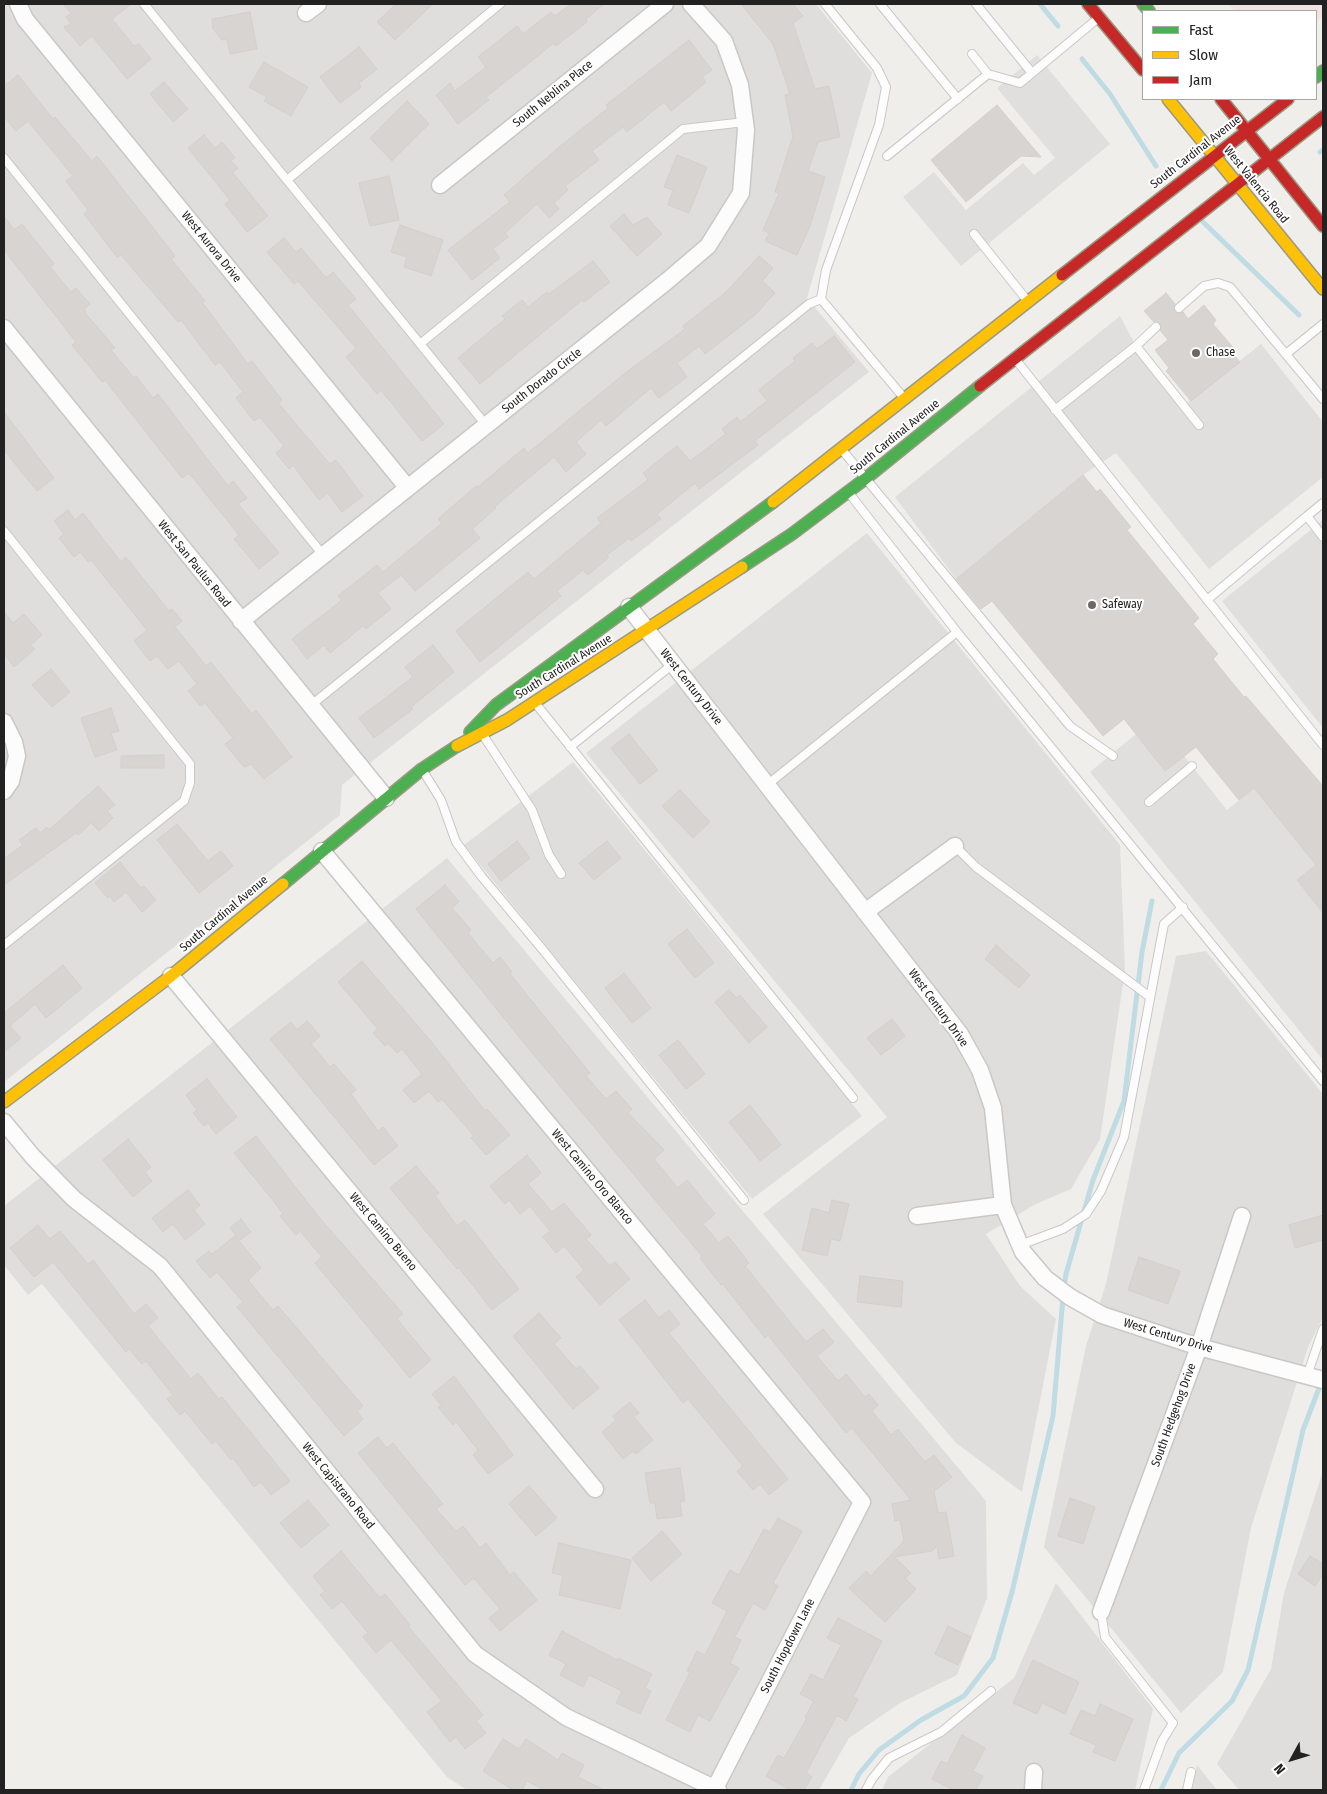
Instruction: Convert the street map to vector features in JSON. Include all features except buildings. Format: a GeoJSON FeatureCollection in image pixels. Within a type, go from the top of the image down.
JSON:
{"type":"FeatureCollection","features":[{"type":"Feature","properties":{"kind":"main road"},"geometry":{"type":"LineString","coordinates":[[1088,4],[1142,69]]}},
{"type":"Feature","properties":{"kind":"main road","name":"West Valencia Road"},"geometry":{"type":"LineString","coordinates":[[1169,100],[1237,186],[1323,289]]}},
{"type":"Feature","properties":{"kind":"main road","name":"West Valencia Road"},"geometry":{"type":"LineString","coordinates":[[1223,100],[1323,226]]}},
{"type":"Feature","properties":{"kind":"main road","name":"South Cardinal Avenue"},"geometry":{"type":"LineString","coordinates":[[459,744],[496,705],[774,502],[842,450],[1028,301],[1287,100]]}},
{"type":"Feature","properties":{"kind":"main road","name":"South Cardinal Avenue"},"geometry":{"type":"LineString","coordinates":[[4,1102],[171,976],[422,769],[459,744],[507,720],[757,559],[865,479],[1323,117]]}},
{"type":"Feature","properties":{"kind":"street","name":"West Aurora Drive"},"geometry":{"type":"LineString","coordinates":[[18,4],[25,19],[407,487]]}},
{"type":"Feature","properties":{"kind":"street","name":"South Neblina Place"},"geometry":{"type":"LineString","coordinates":[[440,185],[666,4]]}},
{"type":"Feature","properties":{"kind":"street","name":"South Dorado Circle"},"geometry":{"type":"LineString","coordinates":[[241,621],[667,281],[708,246],[741,193],[745,122],[740,85],[724,41],[691,4]]}},
{"type":"Feature","properties":{"kind":"street","name":"West San Paulus Road"},"geometry":{"type":"LineString","coordinates":[[4,328],[386,798]]}},
{"type":"Feature","properties":{"kind":"street","name":"West Century Drive"},"geometry":{"type":"LineString","coordinates":[[629,607],[960,1034],[980,1070],[993,1108],[1003,1205],[1020,1245],[1045,1278],[1070,1297],[1102,1315],[1199,1347],[1315,1378]]}},
{"type":"Feature","properties":{"kind":"street"},"geometry":{"type":"LineString","coordinates":[[4,722],[14,742],[17,756],[11,781],[4,790]]}},
{"type":"Feature","properties":{"kind":"street"},"geometry":{"type":"LineString","coordinates":[[866,912],[955,846]]}},
{"type":"Feature","properties":{"kind":"street","name":"West Camino Oro Blanco"},"geometry":{"type":"LineString","coordinates":[[322,851],[862,1502]]}},
{"type":"Feature","properties":{"kind":"street","name":"West Camino Bueno"},"geometry":{"type":"LineString","coordinates":[[171,976],[595,1489]]}},
{"type":"Feature","properties":{"kind":"street","name":"West Capistrano Road"},"geometry":{"type":"LineString","coordinates":[[4,1122],[33,1157],[74,1199],[160,1266],[475,1654],[566,1717],[715,1790]]}},
{"type":"Feature","properties":{"kind":"street"},"geometry":{"type":"LineString","coordinates":[[917,1216],[1003,1205]]}},
{"type":"Feature","properties":{"kind":"street","name":"South Hedgehog Drive"},"geometry":{"type":"LineString","coordinates":[[1101,1612],[1199,1347],[1242,1216]]}},
{"type":"Feature","properties":{"kind":"street","name":"South Hopdown Lane"},"geometry":{"type":"LineString","coordinates":[[715,1790],[862,1502]]}},
{"type":"Feature","properties":{"kind":"street"},"geometry":{"type":"LineString","coordinates":[[1033,1790],[1034,1772]]}},
{"type":"Feature","properties":{"kind":"lane"},"geometry":{"type":"LineString","coordinates":[[287,180],[500,4]]}},
{"type":"Feature","properties":{"kind":"lane"},"geometry":{"type":"LineString","coordinates":[[825,4],[877,68],[886,87],[879,125],[826,270],[821,299],[905,400]]}},
{"type":"Feature","properties":{"kind":"lane"},"geometry":{"type":"LineString","coordinates":[[880,4],[958,99]]}},
{"type":"Feature","properties":{"kind":"lane"},"geometry":{"type":"LineString","coordinates":[[976,4],[1032,73]]}},
{"type":"Feature","properties":{"kind":"lane"},"geometry":{"type":"LineString","coordinates":[[149,5],[287,180],[486,424]]}},
{"type":"Feature","properties":{"kind":"lane"},"geometry":{"type":"LineString","coordinates":[[972,54],[988,74],[1020,83],[1100,17]]}},
{"type":"Feature","properties":{"kind":"lane"},"geometry":{"type":"LineString","coordinates":[[887,156],[988,74]]}},
{"type":"Feature","properties":{"kind":"lane"},"geometry":{"type":"LineString","coordinates":[[420,344],[683,129],[745,122]]}},
{"type":"Feature","properties":{"kind":"lane"},"geometry":{"type":"LineString","coordinates":[[4,158],[323,555]]}},
{"type":"Feature","properties":{"kind":"lane"},"geometry":{"type":"LineString","coordinates":[[974,234],[1028,301]]}},
{"type":"Feature","properties":{"kind":"lane"},"geometry":{"type":"LineString","coordinates":[[1179,308],[1204,286],[1218,283],[1230,287],[1323,399]]}},
{"type":"Feature","properties":{"kind":"lane"},"geometry":{"type":"LineString","coordinates":[[310,706],[809,304],[821,299]]}},
{"type":"Feature","properties":{"kind":"lane"},"geometry":{"type":"LineString","coordinates":[[1286,354],[1323,324]]}},
{"type":"Feature","properties":{"kind":"lane"},"geometry":{"type":"LineString","coordinates":[[1055,410],[1136,346],[1156,327]]}},
{"type":"Feature","properties":{"kind":"lane"},"geometry":{"type":"LineString","coordinates":[[1136,346],[1199,425]]}},
{"type":"Feature","properties":{"kind":"lane"},"geometry":{"type":"LineString","coordinates":[[1015,359],[1323,745]]}},
{"type":"Feature","properties":{"kind":"lane"},"geometry":{"type":"LineString","coordinates":[[842,450],[1070,726],[1113,756]]}},
{"type":"Feature","properties":{"kind":"lane"},"geometry":{"type":"LineString","coordinates":[[848,492],[957,632],[1323,1081]]}},
{"type":"Feature","properties":{"kind":"lane"},"geometry":{"type":"LineString","coordinates":[[1207,600],[1323,503]]}},
{"type":"Feature","properties":{"kind":"lane"},"geometry":{"type":"LineString","coordinates":[[1307,516],[1323,537]]}},
{"type":"Feature","properties":{"kind":"lane"},"geometry":{"type":"LineString","coordinates":[[4,531],[190,764],[190,783],[184,801],[4,945]]}},
{"type":"Feature","properties":{"kind":"lane"},"geometry":{"type":"LineString","coordinates":[[767,785],[957,632]]}},
{"type":"Feature","properties":{"kind":"lane"},"geometry":{"type":"LineString","coordinates":[[570,747],[673,664]]}},
{"type":"Feature","properties":{"kind":"lane"},"geometry":{"type":"LineString","coordinates":[[534,702],[853,1098]]}},
{"type":"Feature","properties":{"kind":"lane"},"geometry":{"type":"LineString","coordinates":[[481,732],[532,810],[549,854],[561,874]]}},
{"type":"Feature","properties":{"kind":"lane"},"geometry":{"type":"LineString","coordinates":[[1149,802],[1192,766]]}},
{"type":"Feature","properties":{"kind":"lane"},"geometry":{"type":"LineString","coordinates":[[422,769],[441,800],[456,842],[482,877],[744,1200]]}},
{"type":"Feature","properties":{"kind":"lane"},"geometry":{"type":"LineString","coordinates":[[955,846],[976,867],[1150,996]]}},
{"type":"Feature","properties":{"kind":"lane"},"geometry":{"type":"LineString","coordinates":[[1020,1245],[1063,1229],[1086,1214],[1101,1191],[1124,1137],[1164,924],[1183,907]]}},
{"type":"Feature","properties":{"kind":"lane"},"geometry":{"type":"LineString","coordinates":[[1315,1378],[1323,1329]]}},
{"type":"Feature","properties":{"kind":"lane"},"geometry":{"type":"LineString","coordinates":[[1101,1612],[1105,1638],[1173,1723],[1162,1741],[1144,1790]]}},
{"type":"Feature","properties":{"kind":"lane"},"geometry":{"type":"LineString","coordinates":[[866,1790],[872,1779],[889,1758],[941,1732],[991,1691]]}},
{"type":"Feature","properties":{"kind":"lane"},"geometry":{"type":"LineString","coordinates":[[1187,1790],[1191,1772]]}},
{"type":"Feature","properties":{"kind":"shaded area"},"geometry":{"type":"Polygon","coordinates":[[[4,4],[816,4],[872,73],[807,298],[869,372],[342,785],[340,815],[4,1082],[4,4]]]}},
{"type":"Feature","properties":{"kind":"shaded area"},"geometry":{"type":"Polygon","coordinates":[[[1228,4],[1323,4],[1323,15],[1317,21],[1317,10],[1234,10],[1228,4]]]}},
{"type":"Feature","properties":{"kind":"shaded area"},"geometry":{"type":"Polygon","coordinates":[[[1037,55],[1110,144],[961,266],[903,197],[934,172],[966,210],[1023,163],[1034,175],[1055,158],[997,88],[1037,55]]]}},
{"type":"Feature","properties":{"kind":"shaded area"},"geometry":{"type":"Polygon","coordinates":[[[1120,316],[1136,346],[1183,406],[1261,344],[1323,422],[1323,477],[1209,569],[1116,453],[1083,475],[956,579],[895,497],[1120,316]]]}},
{"type":"Feature","properties":{"kind":"shaded area"},"geometry":{"type":"Polygon","coordinates":[[[1323,520],[1323,728],[1222,601],[1323,520]]]}},
{"type":"Feature","properties":{"kind":"shaded area"},"geometry":{"type":"Polygon","coordinates":[[[867,533],[1120,845],[1125,970],[1100,1139],[1071,1189],[1034,1205],[986,1234],[1020,1286],[1056,1319],[1022,1492],[956,1443],[763,1214],[887,1117],[586,753],[867,533]]]}},
{"type":"Feature","properties":{"kind":"shaded area"},"geometry":{"type":"Polygon","coordinates":[[[1136,734],[1165,771],[1184,756],[1227,810],[1254,788],[1316,865],[1297,880],[1323,913],[1323,1060],[1090,772],[1136,734]]]}},
{"type":"Feature","properties":{"kind":"shaded area"},"geometry":{"type":"Polygon","coordinates":[[[573,762],[862,1116],[752,1199],[464,845],[573,762]]]}},
{"type":"Feature","properties":{"kind":"shaded area"},"geometry":{"type":"Polygon","coordinates":[[[447,858],[986,1501],[987,1598],[957,1675],[900,1703],[849,1738],[819,1790],[467,1790],[447,1777],[42,1284],[28,1295],[4,1265],[4,1206],[447,858]]]}},
{"type":"Feature","properties":{"kind":"shaded area"},"geometry":{"type":"Polygon","coordinates":[[[1206,951],[1323,1094],[1323,1317],[1308,1347],[1251,1528],[1223,1672],[1181,1713],[1044,1547],[1086,1346],[1106,1284],[1176,956],[1206,951]]]}},
{"type":"Feature","properties":{"kind":"shaded area"},"geometry":{"type":"Polygon","coordinates":[[[1323,1471],[1323,1790],[1239,1790],[1217,1764],[1271,1669],[1284,1593],[1323,1471]]]}},
{"type":"Feature","properties":{"kind":"shaded area"},"geometry":{"type":"Polygon","coordinates":[[[1056,1583],[1153,1709],[1135,1790],[882,1790],[888,1777],[1014,1678],[1056,1583]]]}},
{"type":"Feature","properties":{"kind":"shaded area"},"geometry":{"type":"Polygon","coordinates":[[[1197,1765],[1217,1790],[1192,1790],[1197,1765]]]}},
{"type":"Feature","properties":{"kind":"waterway"},"geometry":{"type":"LineString","coordinates":[[1040,4],[1058,26]]}},
{"type":"Feature","properties":{"kind":"waterway"},"geometry":{"type":"LineString","coordinates":[[1082,59],[1110,94],[1156,166]]}},
{"type":"Feature","properties":{"kind":"waterway"},"geometry":{"type":"LineString","coordinates":[[1203,222],[1299,315]]}},
{"type":"Feature","properties":{"kind":"waterway"},"geometry":{"type":"LineString","coordinates":[[1064,1288],[1066,1274],[1093,1180],[1124,1101],[1142,952],[1152,901]]}},
{"type":"Feature","properties":{"kind":"waterway"},"geometry":{"type":"LineString","coordinates":[[851,1790],[859,1774],[879,1750],[921,1720],[964,1696],[993,1658],[1012,1592],[1053,1416],[1063,1297]]}},
{"type":"Feature","properties":{"kind":"waterway"},"geometry":{"type":"LineString","coordinates":[[1161,1790],[1179,1753],[1232,1701],[1248,1670],[1303,1430],[1321,1383]]}},
{"type":"Feature","properties":{"kind":"traffic: fast"},"geometry":{"type":"LineString","coordinates":[[1143,4],[1148,10]]}},
{"type":"Feature","properties":{"kind":"traffic: fast"},"geometry":{"type":"LineString","coordinates":[[1317,76],[1323,71]]}},
{"type":"Feature","properties":{"kind":"traffic: fast"},"geometry":{"type":"LineString","coordinates":[[742,567],[792,534],[865,479],[980,386]]}},
{"type":"Feature","properties":{"kind":"traffic: fast"},"geometry":{"type":"LineString","coordinates":[[470,732],[496,705],[773,502]]}},
{"type":"Feature","properties":{"kind":"traffic: fast"},"geometry":{"type":"LineString","coordinates":[[283,884],[422,769],[457,746]]}},
{"type":"Feature","properties":{"kind":"traffic: slow"},"geometry":{"type":"LineString","coordinates":[[1169,100],[1323,289]]}},
{"type":"Feature","properties":{"kind":"traffic: slow"},"geometry":{"type":"LineString","coordinates":[[773,502],[1062,275]]}},
{"type":"Feature","properties":{"kind":"traffic: slow"},"geometry":{"type":"LineString","coordinates":[[457,746],[507,720],[742,567]]}},
{"type":"Feature","properties":{"kind":"traffic: slow"},"geometry":{"type":"LineString","coordinates":[[4,1102],[171,976],[283,884]]}},
{"type":"Feature","properties":{"kind":"traffic: jam"},"geometry":{"type":"LineString","coordinates":[[1088,4],[1142,69]]}},
{"type":"Feature","properties":{"kind":"traffic: jam"},"geometry":{"type":"LineString","coordinates":[[1222,100],[1323,226]]}},
{"type":"Feature","properties":{"kind":"traffic: jam"},"geometry":{"type":"LineString","coordinates":[[1062,275],[1287,100]]}},
{"type":"Feature","properties":{"kind":"traffic: jam"},"geometry":{"type":"LineString","coordinates":[[980,386],[1323,117]]}},
{"type":"Feature","properties":{"kind":"place","name":"Chase"},"geometry":{"type":"Point","coordinates":[1196,353]}},
{"type":"Feature","properties":{"kind":"place","name":"Safeway"},"geometry":{"type":"Point","coordinates":[1092,605]}}]}
